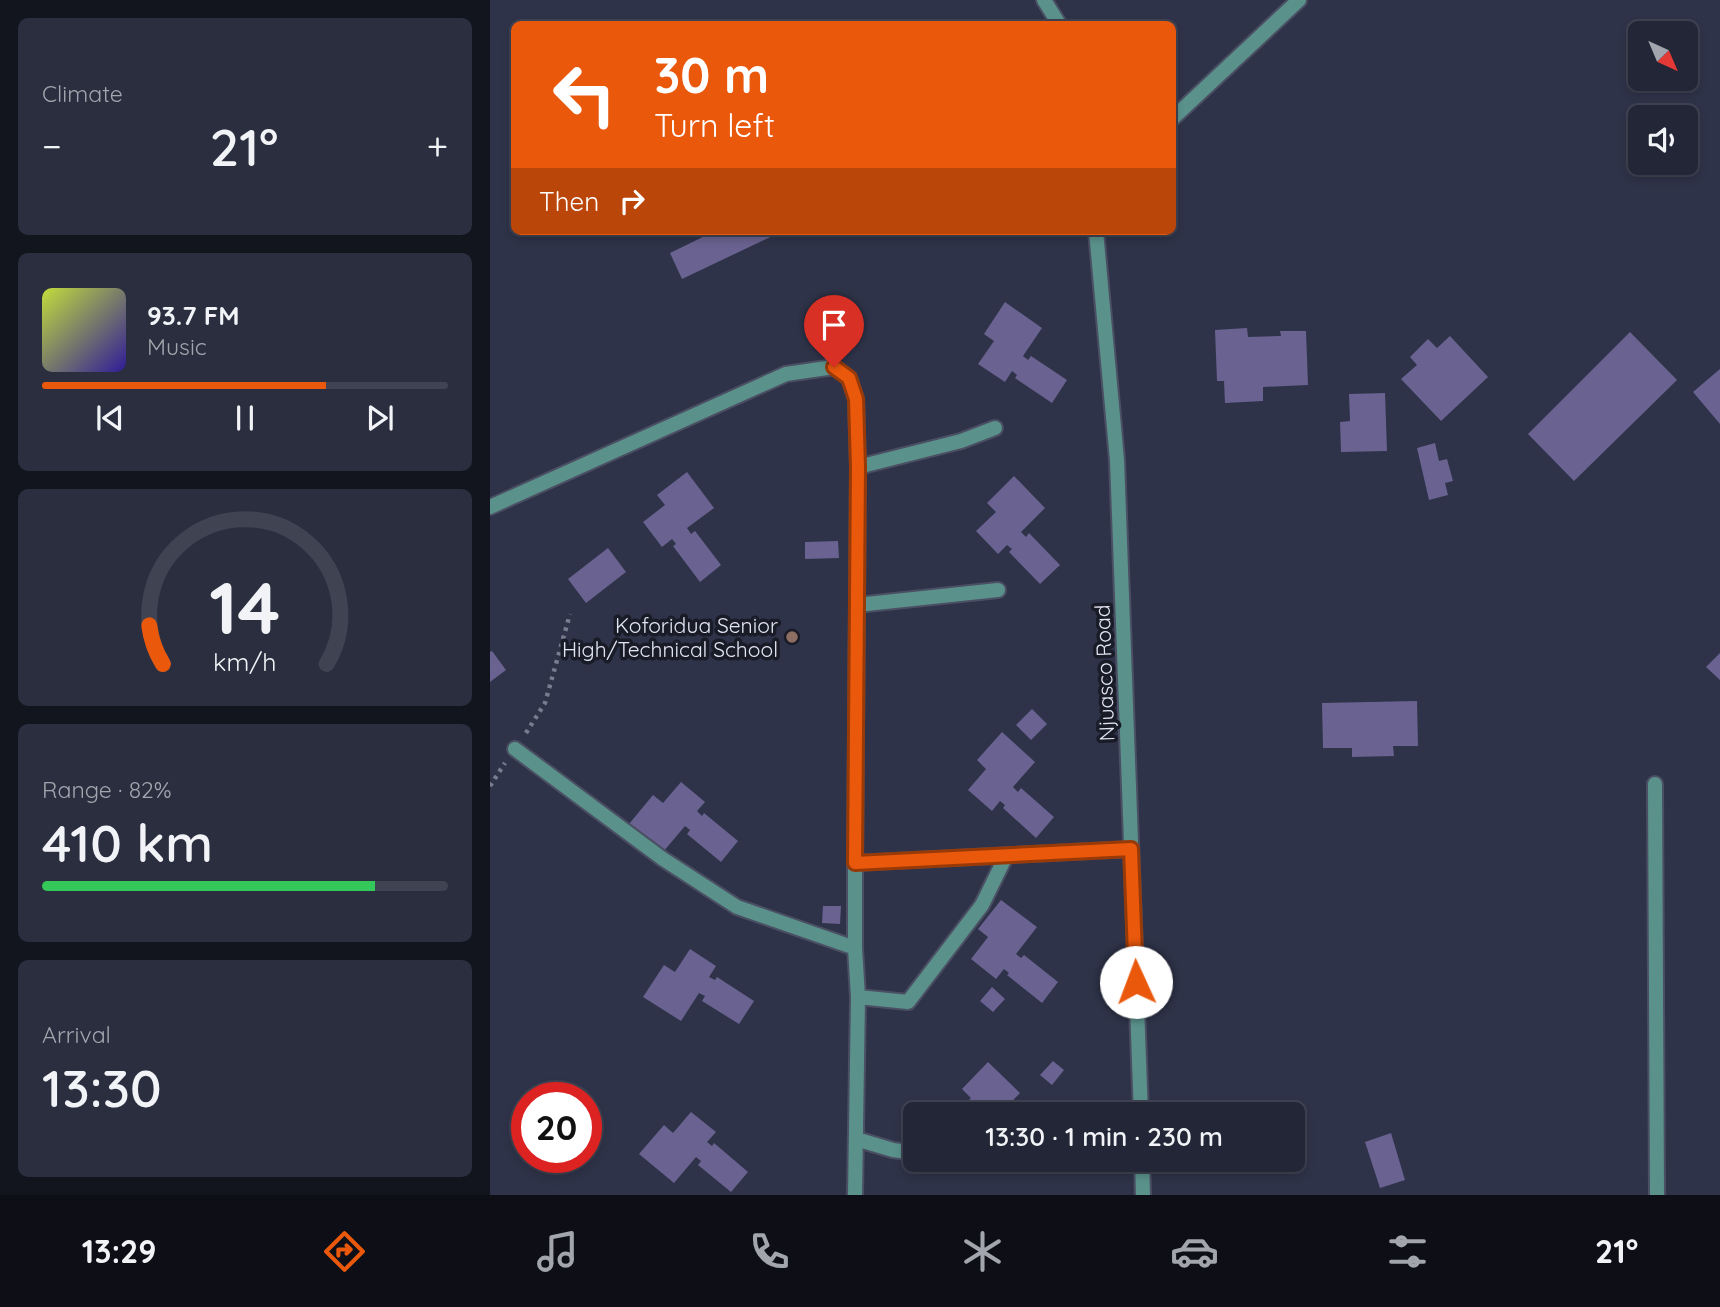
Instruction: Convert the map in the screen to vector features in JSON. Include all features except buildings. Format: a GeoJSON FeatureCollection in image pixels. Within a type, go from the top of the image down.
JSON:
{"type":"FeatureCollection","features":[{"type":"Feature","properties":{"kind":"street"},"geometry":{"type":"LineString","coordinates":[[1044,0],[1057,21]]}},
{"type":"Feature","properties":{"kind":"street"},"geometry":{"type":"LineString","coordinates":[[1176,115],[1299,0]]}},
{"type":"Feature","properties":{"kind":"street","name":"Njuasco Road"},"geometry":{"type":"LineString","coordinates":[[1096,235],[1117,460],[1140,1102]]}},
{"type":"Feature","properties":{"kind":"street"},"geometry":{"type":"LineString","coordinates":[[490,507],[786,374],[834,367],[849,378],[856,399],[858,467],[855,863],[858,997],[855,1195]]}},
{"type":"Feature","properties":{"kind":"street"},"geometry":{"type":"LineString","coordinates":[[858,467],[961,441],[995,428]]}},
{"type":"Feature","properties":{"kind":"street"},"geometry":{"type":"LineString","coordinates":[[857,605],[998,590]]}},
{"type":"Feature","properties":{"kind":"street"},"geometry":{"type":"LineString","coordinates":[[514,748],[663,859],[737,907],[855,948]]}},
{"type":"Feature","properties":{"kind":"street"},"geometry":{"type":"LineString","coordinates":[[1655,785],[1657,1195]]}},
{"type":"Feature","properties":{"kind":"street"},"geometry":{"type":"LineString","coordinates":[[855,863],[1131,849]]}},
{"type":"Feature","properties":{"kind":"street"},"geometry":{"type":"LineString","coordinates":[[858,997],[908,1002],[982,905],[1006,856]]}},
{"type":"Feature","properties":{"kind":"street"},"geometry":{"type":"LineString","coordinates":[[856,1139],[903,1151]]}},
{"type":"Feature","properties":{"kind":"street"},"geometry":{"type":"LineString","coordinates":[[1142,1172],[1143,1195]]}},
{"type":"Feature","properties":{"kind":"path"},"geometry":{"type":"LineString","coordinates":[[490,786],[545,703],[570,614]]}},
{"type":"Feature","properties":{"kind":"place","name":"Koforidua Senior High/Technical School"},"geometry":{"type":"Point","coordinates":[792,637]}},
{"type":"Feature","properties":{"kind":"route"},"geometry":{"type":"LineString","coordinates":[[834,367],[849,378],[856,399],[858,467],[855,863],[1131,849],[1136,982]]}}]}
